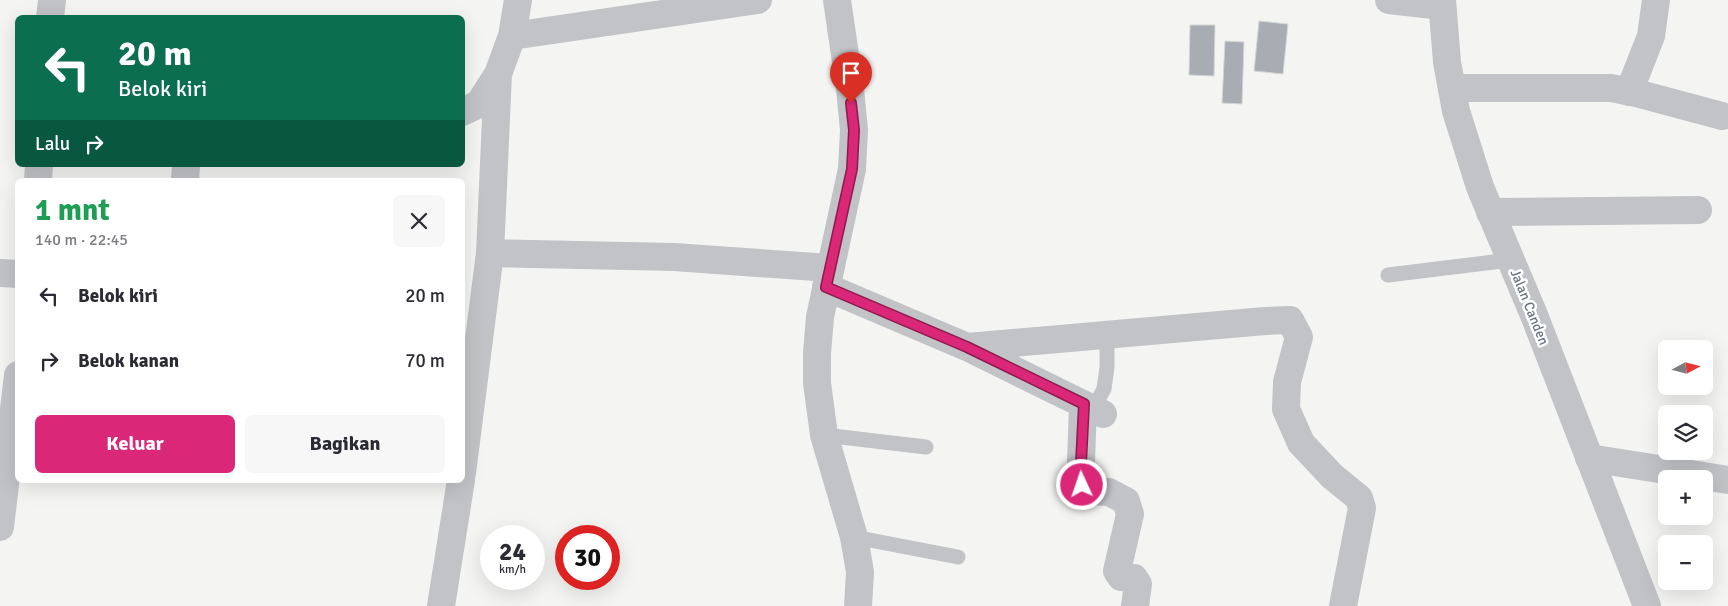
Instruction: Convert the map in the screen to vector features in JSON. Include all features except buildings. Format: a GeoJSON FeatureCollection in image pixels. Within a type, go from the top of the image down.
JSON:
{"type":"FeatureCollection","features":[{"type":"Feature","properties":{"kind":"street"},"geometry":{"type":"LineString","coordinates":[[50,15],[52,0]]}},
{"type":"Feature","properties":{"kind":"street"},"geometry":{"type":"LineString","coordinates":[[465,111],[479,104],[498,74],[512,36],[518,0]]}},
{"type":"Feature","properties":{"kind":"street"},"geometry":{"type":"LineString","coordinates":[[512,36],[758,0]]}},
{"type":"Feature","properties":{"kind":"street"},"geometry":{"type":"LineString","coordinates":[[837,0],[854,130],[852,169],[820,317],[817,353],[818,383],[824,435],[854,537],[860,572],[858,606]]}},
{"type":"Feature","properties":{"kind":"street"},"geometry":{"type":"LineString","coordinates":[[1389,0],[1442,3]]}},
{"type":"Feature","properties":{"kind":"street"},"geometry":{"type":"LineString","coordinates":[[1629,92],[1651,36],[1656,0]]}},
{"type":"Feature","properties":{"kind":"street","name":"Jalan Canden"},"geometry":{"type":"LineString","coordinates":[[1442,3],[1447,62],[1456,111],[1480,187],[1534,314],[1647,606]]}},
{"type":"Feature","properties":{"kind":"street"},"geometry":{"type":"LineString","coordinates":[[465,453],[490,253],[498,74]]}},
{"type":"Feature","properties":{"kind":"street"},"geometry":{"type":"LineString","coordinates":[[1452,88],[1611,88],[1722,116]]}},
{"type":"Feature","properties":{"kind":"street"},"geometry":{"type":"LineString","coordinates":[[1490,212],[1698,210]]}},
{"type":"Feature","properties":{"kind":"street"},"geometry":{"type":"LineString","coordinates":[[490,253],[674,257],[828,278],[1093,409],[1081,463],[1082,485],[1091,491],[1109,492],[1126,501],[1130,514],[1117,571],[1121,576],[1134,578],[1138,584],[1135,606]]}},
{"type":"Feature","properties":{"kind":"street"},"geometry":{"type":"LineString","coordinates":[[0,273],[15,274]]}},
{"type":"Feature","properties":{"kind":"street"},"geometry":{"type":"LineString","coordinates":[[967,347],[1290,320],[1299,337],[1287,382],[1286,409],[1301,443],[1332,476],[1359,498],[1362,508],[1343,606]]}},
{"type":"Feature","properties":{"kind":"street"},"geometry":{"type":"LineString","coordinates":[[0,527],[15,400]]}},
{"type":"Feature","properties":{"kind":"street"},"geometry":{"type":"LineString","coordinates":[[1589,458],[1728,480]]}},
{"type":"Feature","properties":{"kind":"street"},"geometry":{"type":"LineString","coordinates":[[440,606],[460,483]]}},
{"type":"Feature","properties":{"kind":"lane"},"geometry":{"type":"LineString","coordinates":[[1388,275],[1510,260]]}},
{"type":"Feature","properties":{"kind":"lane"},"geometry":{"type":"LineString","coordinates":[[1093,409],[1104,389],[1107,367],[1107,335]]}},
{"type":"Feature","properties":{"kind":"lane"},"geometry":{"type":"LineString","coordinates":[[824,435],[926,447]]}},
{"type":"Feature","properties":{"kind":"lane"},"geometry":{"type":"LineString","coordinates":[[854,537],[958,557]]}},
{"type":"Feature","properties":{"kind":"route"},"geometry":{"type":"LineString","coordinates":[[851,103],[854,130],[852,169],[826,287],[967,347],[1084,404],[1081,463],[1082,485]]}}]}
